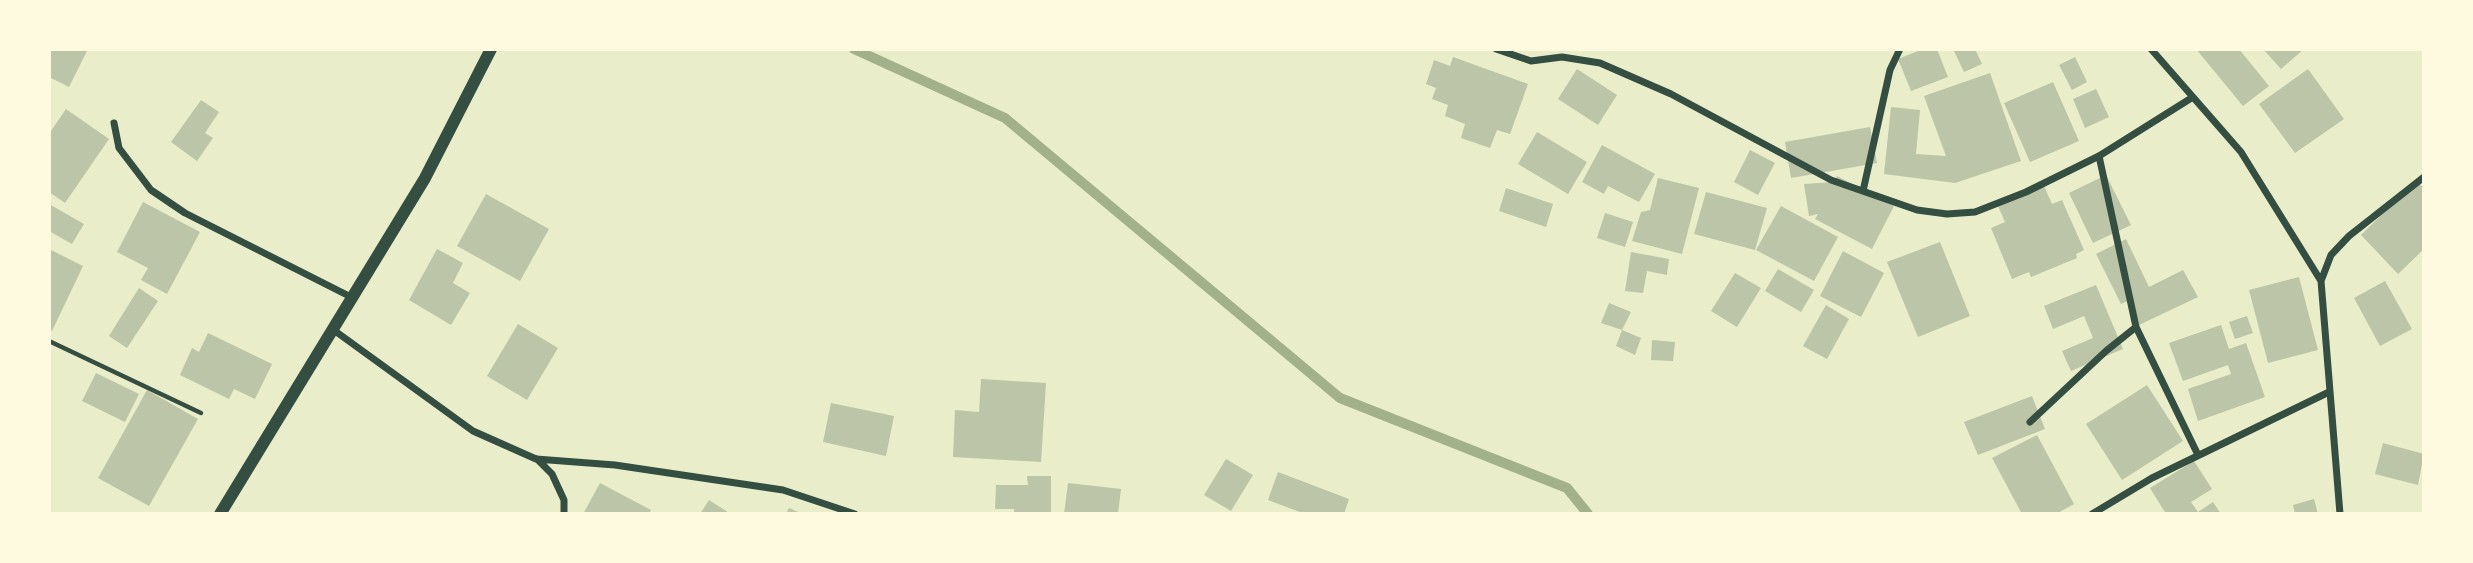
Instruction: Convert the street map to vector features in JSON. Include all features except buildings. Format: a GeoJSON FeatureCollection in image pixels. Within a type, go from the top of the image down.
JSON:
{"type":"FeatureCollection","features":[{"type":"Feature","properties":{"kind":"street"},"geometry":{"type":"LineString","coordinates":[[220,514],[335,331],[425,178],[491,49]]}},
{"type":"Feature","properties":{"kind":"street"},"geometry":{"type":"LineString","coordinates":[[1496,49],[1531,61],[1562,57],[1600,63],[1671,94],[1831,180],[1917,210],[1947,214],[1975,212],[2026,192],[2099,156],[2193,97]]}},
{"type":"Feature","properties":{"kind":"street"},"geometry":{"type":"LineString","coordinates":[[1863,191],[1890,70],[1900,49]]}},
{"type":"Feature","properties":{"kind":"street"},"geometry":{"type":"LineString","coordinates":[[2151,49],[2241,152],[2321,281]]}},
{"type":"Feature","properties":{"kind":"street"},"geometry":{"type":"LineString","coordinates":[[114,123],[119,148],[151,190],[185,213],[353,299]]}},
{"type":"Feature","properties":{"kind":"street"},"geometry":{"type":"LineString","coordinates":[[2099,156],[2136,327],[2198,455]]}},
{"type":"Feature","properties":{"kind":"street"},"geometry":{"type":"LineString","coordinates":[[2340,514],[2321,281],[2332,255],[2348,236],[2424,177]]}},
{"type":"Feature","properties":{"kind":"street"},"geometry":{"type":"LineString","coordinates":[[2030,422],[2136,327]]}},
{"type":"Feature","properties":{"kind":"street"},"geometry":{"type":"LineString","coordinates":[[335,331],[473,431],[536,459],[552,474],[564,500],[564,514]]}},
{"type":"Feature","properties":{"kind":"street"},"geometry":{"type":"LineString","coordinates":[[2092,514],[2198,455],[2329,392]]}},
{"type":"Feature","properties":{"kind":"street"},"geometry":{"type":"LineString","coordinates":[[536,459],[615,465],[783,490],[855,514]]}},
{"type":"Feature","properties":{"kind":"path"},"geometry":{"type":"LineString","coordinates":[[49,341],[201,413]]}},
{"type":"Feature","properties":{"kind":"waterway"},"geometry":{"type":"LineString","coordinates":[[854,49],[1005,118],[1340,398],[1567,488],[1588,514]]}}]}
